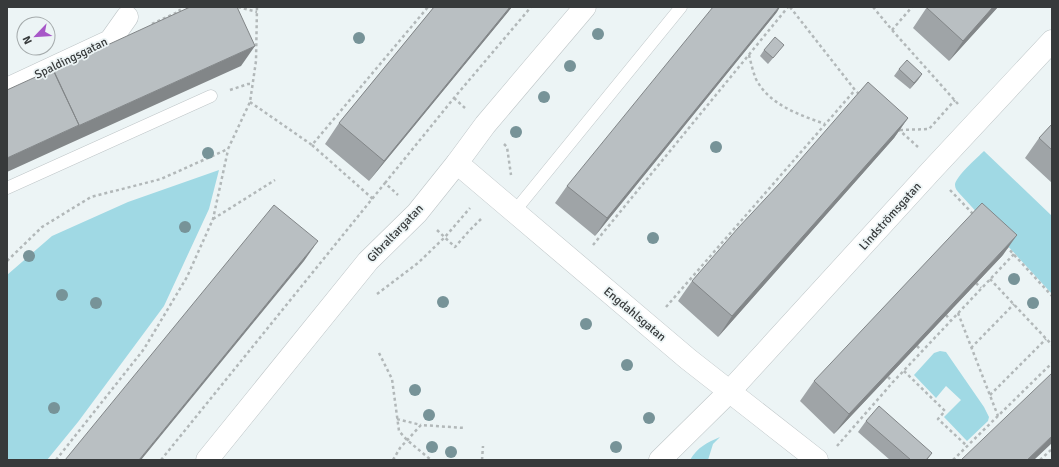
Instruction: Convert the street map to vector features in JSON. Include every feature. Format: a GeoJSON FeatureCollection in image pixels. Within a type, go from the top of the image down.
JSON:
{"type":"FeatureCollection","features":[{"type":"Feature","properties":{"kind":"street","name":"Gibraltargatan"},"geometry":{"type":"LineString","coordinates":[[207,460],[368,261],[417,213],[485,126],[585,7]]}},
{"type":"Feature","properties":{"kind":"street","name":"Spaldingsgatan"},"geometry":{"type":"LineString","coordinates":[[7,89],[110,41],[127,17]]}},
{"type":"Feature","properties":{"kind":"street","name":"Lindströmsgatan"},"geometry":{"type":"LineString","coordinates":[[660,460],[729,392],[1052,41]]}},
{"type":"Feature","properties":{"kind":"street","name":"Engdahlsgatan"},"geometry":{"type":"LineString","coordinates":[[456,163],[635,315],[729,392],[817,460]]}},
{"type":"Feature","properties":{"kind":"lane"},"geometry":{"type":"LineString","coordinates":[[514,212],[681,7]]}},
{"type":"Feature","properties":{"kind":"lane"},"geometry":{"type":"LineString","coordinates":[[7,188],[211,96]]}},
{"type":"Feature","properties":{"kind":"path"},"geometry":{"type":"LineString","coordinates":[[238,7],[257,12]]}},
{"type":"Feature","properties":{"kind":"path"},"geometry":{"type":"LineString","coordinates":[[56,460],[144,349],[187,276],[213,220],[228,149],[250,102],[256,61],[257,7]]}},
{"type":"Feature","properties":{"kind":"path"},"geometry":{"type":"LineString","coordinates":[[312,145],[428,7]]}},
{"type":"Feature","properties":{"kind":"path"},"geometry":{"type":"LineString","coordinates":[[385,183],[531,7]]}},
{"type":"Feature","properties":{"kind":"path"},"geometry":{"type":"LineString","coordinates":[[589,250],[789,7],[860,95]]}},
{"type":"Feature","properties":{"kind":"path"},"geometry":{"type":"LineString","coordinates":[[873,7],[962,109]]}},
{"type":"Feature","properties":{"kind":"path"},"geometry":{"type":"LineString","coordinates":[[892,30],[912,7]]}},
{"type":"Feature","properties":{"kind":"path"},"geometry":{"type":"LineString","coordinates":[[749,55],[756,79],[764,91],[783,106],[825,124]]}},
{"type":"Feature","properties":{"kind":"path"},"geometry":{"type":"LineString","coordinates":[[662,311],[855,90]]}},
{"type":"Feature","properties":{"kind":"path"},"geometry":{"type":"LineString","coordinates":[[899,130],[929,129],[954,100]]}},
{"type":"Feature","properties":{"kind":"path"},"geometry":{"type":"LineString","coordinates":[[250,102],[312,145],[373,199]]}},
{"type":"Feature","properties":{"kind":"path"},"geometry":{"type":"LineString","coordinates":[[894,125],[922,150]]}},
{"type":"Feature","properties":{"kind":"path"},"geometry":{"type":"LineString","coordinates":[[7,261],[42,227],[91,197],[161,179],[228,149]]}},
{"type":"Feature","properties":{"kind":"path"},"geometry":{"type":"LineString","coordinates":[[213,220],[275,180]]}},
{"type":"Feature","properties":{"kind":"path"},"geometry":{"type":"LineString","coordinates":[[948,188],[975,216]]}},
{"type":"Feature","properties":{"kind":"path"},"geometry":{"type":"LineString","coordinates":[[371,299],[418,263],[445,237],[464,214]]}},
{"type":"Feature","properties":{"kind":"path"},"geometry":{"type":"LineString","coordinates":[[1003,243],[1052,296]]}},
{"type":"Feature","properties":{"kind":"path"},"geometry":{"type":"LineString","coordinates":[[836,446],[893,382],[1014,254]]}},
{"type":"Feature","properties":{"kind":"path"},"geometry":{"type":"LineString","coordinates":[[990,279],[1052,345]]}},
{"type":"Feature","properties":{"kind":"path"},"geometry":{"type":"LineString","coordinates":[[976,283],[982,288]]}},
{"type":"Feature","properties":{"kind":"path"},"geometry":{"type":"LineString","coordinates":[[971,348],[1014,304]]}},
{"type":"Feature","properties":{"kind":"path"},"geometry":{"type":"LineString","coordinates":[[958,313],[998,416]]}},
{"type":"Feature","properties":{"kind":"path"},"geometry":{"type":"LineString","coordinates":[[946,315],[951,321]]}},
{"type":"Feature","properties":{"kind":"path"},"geometry":{"type":"LineString","coordinates":[[990,395],[1046,339]]}},
{"type":"Feature","properties":{"kind":"path"},"geometry":{"type":"LineString","coordinates":[[917,346],[922,351]]}},
{"type":"Feature","properties":{"kind":"path"},"geometry":{"type":"LineString","coordinates":[[379,353],[392,379],[399,431],[407,440],[431,460]]}},
{"type":"Feature","properties":{"kind":"path"},"geometry":{"type":"LineString","coordinates":[[953,460],[1052,363]]}},
{"type":"Feature","properties":{"kind":"path"},"geometry":{"type":"LineString","coordinates":[[904,371],[945,411],[938,419],[967,446]]}},
{"type":"Feature","properties":{"kind":"path"},"geometry":{"type":"LineString","coordinates":[[888,377],[893,382]]}},
{"type":"Feature","properties":{"kind":"path"},"geometry":{"type":"LineString","coordinates":[[397,419],[421,425],[465,428]]}},
{"type":"Feature","properties":{"kind":"path"},"geometry":{"type":"LineString","coordinates":[[393,460],[400,448],[421,425]]}},
{"type":"Feature","properties":{"kind":"path"},"geometry":{"type":"LineString","coordinates":[[482,460],[483,446]]}},
{"type":"Feature","properties":{"kind":"path"},"geometry":{"type":"LineString","coordinates":[[1040,460],[1052,449]]}},
{"type":"Feature","properties":{"kind":"shaded area"},"geometry":{"type":"Polygon","coordinates":[[[984,151],[1052,216],[1052,294],[958,192],[956,188],[956,181],[959,177],[984,151]]]}},
{"type":"Feature","properties":{"kind":"shaded area"},"geometry":{"type":"Polygon","coordinates":[[[219,170],[209,209],[164,306],[78,422],[47,460],[7,460],[7,275],[52,236],[128,202],[219,170]]]}},
{"type":"Feature","properties":{"kind":"shaded area"},"geometry":{"type":"Polygon","coordinates":[[[940,351],[946,352],[984,407],[989,417],[988,421],[967,441],[944,417],[961,400],[946,386],[936,398],[914,375],[934,353],[940,351]]]}},
{"type":"Feature","properties":{"kind":"shaded area"},"geometry":{"type":"Polygon","coordinates":[[[720,437],[713,444],[708,460],[690,460],[703,446],[720,437]]]}},
{"type":"Feature","properties":{"kind":"building"},"geometry":{"type":"Polygon","coordinates":[[[190,7],[237,7],[255,46],[78,126],[79,125],[53,70],[190,7]]]}},
{"type":"Feature","properties":{"kind":"building"},"geometry":{"type":"Polygon","coordinates":[[[434,7],[510,7],[384,161],[339,123],[434,7]]]}},
{"type":"Feature","properties":{"kind":"building"},"geometry":{"type":"Polygon","coordinates":[[[713,7],[779,7],[607,218],[567,186],[713,7]]]}},
{"type":"Feature","properties":{"kind":"building"},"geometry":{"type":"Polygon","coordinates":[[[927,7],[993,7],[963,41],[927,7]]]}},
{"type":"Feature","properties":{"kind":"building"},"geometry":{"type":"Polygon","coordinates":[[[775,37],[784,45],[773,58],[764,50],[775,37]]]}},
{"type":"Feature","properties":{"kind":"building"},"geometry":{"type":"Polygon","coordinates":[[[907,60],[922,74],[914,83],[899,69],[907,60]]]}},
{"type":"Feature","properties":{"kind":"building"},"geometry":{"type":"Polygon","coordinates":[[[53,69],[79,125],[7,158],[7,90],[53,69]]]}},
{"type":"Feature","properties":{"kind":"building"},"geometry":{"type":"Polygon","coordinates":[[[868,82],[908,118],[732,316],[692,281],[868,82]]]}},
{"type":"Feature","properties":{"kind":"building"},"geometry":{"type":"Polygon","coordinates":[[[1052,124],[1052,150],[1039,138],[1052,124]]]}},
{"type":"Feature","properties":{"kind":"building"},"geometry":{"type":"Polygon","coordinates":[[[982,203],[1017,235],[849,414],[814,381],[982,203]]]}},
{"type":"Feature","properties":{"kind":"building"},"geometry":{"type":"Polygon","coordinates":[[[274,205],[318,241],[139,460],[65,460],[274,205]]]}},
{"type":"Feature","properties":{"kind":"building"},"geometry":{"type":"Polygon","coordinates":[[[1052,373],[1052,436],[1027,460],[961,460],[1052,373]]]}},
{"type":"Feature","properties":{"kind":"building"},"geometry":{"type":"Polygon","coordinates":[[[879,406],[932,453],[926,460],[911,460],[866,421],[879,406]]]}}]}
